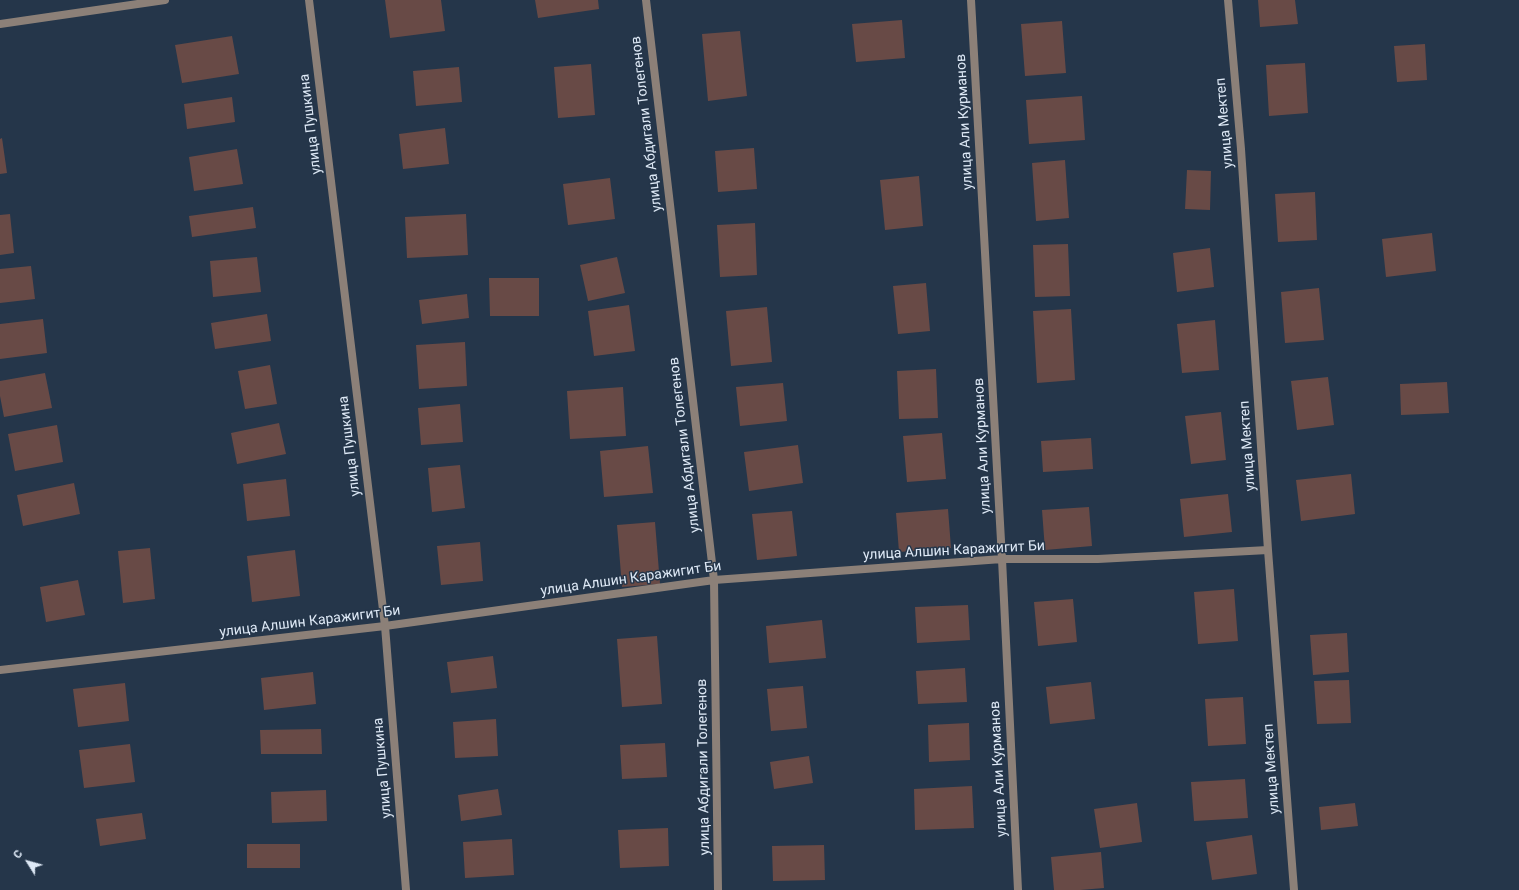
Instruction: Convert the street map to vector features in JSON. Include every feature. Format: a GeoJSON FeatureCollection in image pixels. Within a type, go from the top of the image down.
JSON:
{"type":"FeatureCollection","features":[{"type":"Feature","properties":{"kind":"street"},"geometry":{"type":"LineString","coordinates":[[0,24],[165,0]]}},
{"type":"Feature","properties":{"kind":"street","name":"улица Пушкина"},"geometry":{"type":"LineString","coordinates":[[309,0],[385,626],[406,890]]}},
{"type":"Feature","properties":{"kind":"street","name":"улица Абдигали Толегенов"},"geometry":{"type":"LineString","coordinates":[[646,0],[714,580],[718,890]]}},
{"type":"Feature","properties":{"kind":"street","name":"улица Али Курманов"},"geometry":{"type":"LineString","coordinates":[[971,0],[1002,559],[1018,890]]}},
{"type":"Feature","properties":{"kind":"street","name":"улица Мектеп"},"geometry":{"type":"LineString","coordinates":[[1228,0],[1241,150],[1268,550],[1294,890]]}},
{"type":"Feature","properties":{"kind":"street","name":"улица Алшин Каражигит Би"},"geometry":{"type":"LineString","coordinates":[[0,670],[385,626],[714,580],[1002,559],[1098,559],[1268,550]]}},
{"type":"Feature","properties":{"kind":"building"},"geometry":{"type":"Polygon","coordinates":[[[385,0],[441,0],[445,31],[390,38],[385,0]]]}},
{"type":"Feature","properties":{"kind":"building"},"geometry":{"type":"Polygon","coordinates":[[[535,0],[598,0],[599,9],[538,18],[535,0]]]}},
{"type":"Feature","properties":{"kind":"building"},"geometry":{"type":"Polygon","coordinates":[[[1258,0],[1295,0],[1298,24],[1260,27],[1258,0]]]}},
{"type":"Feature","properties":{"kind":"building"},"geometry":{"type":"Polygon","coordinates":[[[902,20],[905,58],[856,62],[852,24],[902,20]]]}},
{"type":"Feature","properties":{"kind":"building"},"geometry":{"type":"Polygon","coordinates":[[[1062,21],[1066,73],[1025,76],[1021,24],[1062,21]]]}},
{"type":"Feature","properties":{"kind":"building"},"geometry":{"type":"Polygon","coordinates":[[[740,31],[747,96],[708,101],[702,34],[740,31]]]}},
{"type":"Feature","properties":{"kind":"building"},"geometry":{"type":"Polygon","coordinates":[[[232,36],[239,74],[182,83],[175,45],[232,36]]]}},
{"type":"Feature","properties":{"kind":"building"},"geometry":{"type":"Polygon","coordinates":[[[1425,44],[1427,80],[1397,82],[1394,46],[1425,44]]]}},
{"type":"Feature","properties":{"kind":"building"},"geometry":{"type":"Polygon","coordinates":[[[1305,63],[1308,113],[1269,116],[1266,65],[1305,63]]]}},
{"type":"Feature","properties":{"kind":"building"},"geometry":{"type":"Polygon","coordinates":[[[591,64],[595,115],[558,118],[554,67],[591,64]]]}},
{"type":"Feature","properties":{"kind":"building"},"geometry":{"type":"Polygon","coordinates":[[[459,67],[462,102],[416,106],[413,71],[459,67]]]}},
{"type":"Feature","properties":{"kind":"building"},"geometry":{"type":"Polygon","coordinates":[[[1082,96],[1085,140],[1029,144],[1026,100],[1082,96]]]}},
{"type":"Feature","properties":{"kind":"building"},"geometry":{"type":"Polygon","coordinates":[[[232,97],[235,122],[187,129],[184,104],[232,97]]]}},
{"type":"Feature","properties":{"kind":"building"},"geometry":{"type":"Polygon","coordinates":[[[445,128],[449,164],[403,169],[399,134],[445,128]]]}},
{"type":"Feature","properties":{"kind":"building"},"geometry":{"type":"Polygon","coordinates":[[[2,138],[7,173],[0,174],[0,139],[2,138]]]}},
{"type":"Feature","properties":{"kind":"building"},"geometry":{"type":"Polygon","coordinates":[[[754,148],[757,189],[718,192],[715,151],[754,148]]]}},
{"type":"Feature","properties":{"kind":"building"},"geometry":{"type":"Polygon","coordinates":[[[237,149],[243,184],[194,191],[189,157],[237,149]]]}},
{"type":"Feature","properties":{"kind":"building"},"geometry":{"type":"Polygon","coordinates":[[[1065,160],[1069,218],[1036,221],[1032,163],[1065,160]]]}},
{"type":"Feature","properties":{"kind":"building"},"geometry":{"type":"Polygon","coordinates":[[[1187,170],[1211,171],[1210,210],[1185,209],[1187,170]]]}},
{"type":"Feature","properties":{"kind":"building"},"geometry":{"type":"Polygon","coordinates":[[[919,176],[923,226],[885,230],[880,180],[919,176]]]}},
{"type":"Feature","properties":{"kind":"building"},"geometry":{"type":"Polygon","coordinates":[[[610,178],[615,219],[568,225],[563,184],[610,178]]]}},
{"type":"Feature","properties":{"kind":"building"},"geometry":{"type":"Polygon","coordinates":[[[1315,192],[1317,240],[1278,242],[1275,194],[1315,192]]]}},
{"type":"Feature","properties":{"kind":"building"},"geometry":{"type":"Polygon","coordinates":[[[253,207],[256,228],[192,237],[189,216],[253,207]]]}},
{"type":"Feature","properties":{"kind":"building"},"geometry":{"type":"Polygon","coordinates":[[[10,214],[14,253],[0,255],[0,215],[10,214]]]}},
{"type":"Feature","properties":{"kind":"building"},"geometry":{"type":"Polygon","coordinates":[[[466,214],[468,255],[407,258],[405,217],[466,214]]]}},
{"type":"Feature","properties":{"kind":"building"},"geometry":{"type":"Polygon","coordinates":[[[755,223],[757,275],[720,277],[717,225],[755,223]]]}},
{"type":"Feature","properties":{"kind":"building"},"geometry":{"type":"Polygon","coordinates":[[[1432,233],[1436,271],[1386,277],[1382,239],[1432,233]]]}},
{"type":"Feature","properties":{"kind":"building"},"geometry":{"type":"Polygon","coordinates":[[[1068,244],[1070,296],[1035,297],[1033,245],[1068,244]]]}},
{"type":"Feature","properties":{"kind":"building"},"geometry":{"type":"Polygon","coordinates":[[[1210,248],[1214,287],[1177,292],[1173,253],[1210,248]]]}},
{"type":"Feature","properties":{"kind":"building"},"geometry":{"type":"Polygon","coordinates":[[[257,257],[261,292],[213,297],[210,261],[257,257]]]}},
{"type":"Feature","properties":{"kind":"building"},"geometry":{"type":"Polygon","coordinates":[[[617,257],[625,293],[588,301],[580,265],[617,257]]]}},
{"type":"Feature","properties":{"kind":"building"},"geometry":{"type":"Polygon","coordinates":[[[31,266],[35,299],[0,303],[0,269],[31,266]]]}},
{"type":"Feature","properties":{"kind":"building"},"geometry":{"type":"Polygon","coordinates":[[[489,278],[539,278],[539,316],[490,316],[489,278]]]}},
{"type":"Feature","properties":{"kind":"building"},"geometry":{"type":"Polygon","coordinates":[[[926,283],[930,331],[898,334],[893,286],[926,283]]]}},
{"type":"Feature","properties":{"kind":"building"},"geometry":{"type":"Polygon","coordinates":[[[1319,288],[1324,340],[1285,343],[1281,292],[1319,288]]]}},
{"type":"Feature","properties":{"kind":"building"},"geometry":{"type":"Polygon","coordinates":[[[467,294],[469,318],[422,324],[419,300],[467,294]]]}},
{"type":"Feature","properties":{"kind":"building"},"geometry":{"type":"Polygon","coordinates":[[[629,305],[635,351],[594,356],[588,311],[629,305]]]}},
{"type":"Feature","properties":{"kind":"building"},"geometry":{"type":"Polygon","coordinates":[[[767,307],[772,362],[731,366],[726,311],[767,307]]]}},
{"type":"Feature","properties":{"kind":"building"},"geometry":{"type":"Polygon","coordinates":[[[1071,309],[1075,380],[1037,383],[1033,311],[1071,309]]]}},
{"type":"Feature","properties":{"kind":"building"},"geometry":{"type":"Polygon","coordinates":[[[267,314],[271,341],[215,349],[211,323],[267,314]]]}},
{"type":"Feature","properties":{"kind":"building"},"geometry":{"type":"Polygon","coordinates":[[[43,319],[47,353],[0,359],[0,324],[43,319]]]}},
{"type":"Feature","properties":{"kind":"building"},"geometry":{"type":"Polygon","coordinates":[[[1215,320],[1219,370],[1182,373],[1177,324],[1215,320]]]}},
{"type":"Feature","properties":{"kind":"building"},"geometry":{"type":"Polygon","coordinates":[[[465,342],[467,386],[419,389],[416,345],[465,342]]]}},
{"type":"Feature","properties":{"kind":"building"},"geometry":{"type":"Polygon","coordinates":[[[270,365],[277,404],[245,409],[238,371],[270,365]]]}},
{"type":"Feature","properties":{"kind":"building"},"geometry":{"type":"Polygon","coordinates":[[[936,369],[938,418],[899,419],[897,371],[936,369]]]}},
{"type":"Feature","properties":{"kind":"building"},"geometry":{"type":"Polygon","coordinates":[[[45,373],[52,408],[4,417],[0,396],[0,381],[45,373]]]}},
{"type":"Feature","properties":{"kind":"building"},"geometry":{"type":"Polygon","coordinates":[[[1328,377],[1334,425],[1297,430],[1291,381],[1328,377]]]}},
{"type":"Feature","properties":{"kind":"building"},"geometry":{"type":"Polygon","coordinates":[[[1447,382],[1449,413],[1401,415],[1400,384],[1447,382]]]}},
{"type":"Feature","properties":{"kind":"building"},"geometry":{"type":"Polygon","coordinates":[[[783,383],[787,421],[740,426],[736,387],[783,383]]]}},
{"type":"Feature","properties":{"kind":"building"},"geometry":{"type":"Polygon","coordinates":[[[623,387],[626,436],[570,439],[567,391],[623,387]]]}},
{"type":"Feature","properties":{"kind":"building"},"geometry":{"type":"Polygon","coordinates":[[[460,404],[463,442],[421,445],[418,408],[460,404]]]}},
{"type":"Feature","properties":{"kind":"building"},"geometry":{"type":"Polygon","coordinates":[[[1221,412],[1226,460],[1191,464],[1185,416],[1221,412]]]}},
{"type":"Feature","properties":{"kind":"building"},"geometry":{"type":"Polygon","coordinates":[[[279,423],[286,454],[237,464],[231,433],[279,423]]]}},
{"type":"Feature","properties":{"kind":"building"},"geometry":{"type":"Polygon","coordinates":[[[57,425],[63,462],[15,471],[8,434],[57,425]]]}},
{"type":"Feature","properties":{"kind":"building"},"geometry":{"type":"Polygon","coordinates":[[[942,433],[946,479],[907,482],[903,436],[942,433]]]}},
{"type":"Feature","properties":{"kind":"building"},"geometry":{"type":"Polygon","coordinates":[[[1091,438],[1093,469],[1043,472],[1041,441],[1091,438]]]}},
{"type":"Feature","properties":{"kind":"building"},"geometry":{"type":"Polygon","coordinates":[[[798,445],[803,483],[749,491],[744,452],[798,445]]]}},
{"type":"Feature","properties":{"kind":"building"},"geometry":{"type":"Polygon","coordinates":[[[648,446],[653,493],[604,497],[600,451],[648,446]]]}},
{"type":"Feature","properties":{"kind":"building"},"geometry":{"type":"Polygon","coordinates":[[[460,465],[465,508],[432,512],[428,468],[460,465]]]}},
{"type":"Feature","properties":{"kind":"building"},"geometry":{"type":"Polygon","coordinates":[[[1351,474],[1355,514],[1301,521],[1296,480],[1351,474]]]}},
{"type":"Feature","properties":{"kind":"building"},"geometry":{"type":"Polygon","coordinates":[[[286,479],[290,516],[247,521],[243,484],[286,479]]]}},
{"type":"Feature","properties":{"kind":"building"},"geometry":{"type":"Polygon","coordinates":[[[74,483],[80,514],[23,526],[17,495],[74,483]]]}},
{"type":"Feature","properties":{"kind":"building"},"geometry":{"type":"Polygon","coordinates":[[[1228,494],[1232,532],[1184,537],[1180,499],[1228,494]]]}},
{"type":"Feature","properties":{"kind":"building"},"geometry":{"type":"Polygon","coordinates":[[[1089,507],[1092,546],[1045,550],[1042,510],[1089,507]]]}},
{"type":"Feature","properties":{"kind":"building"},"geometry":{"type":"Polygon","coordinates":[[[948,509],[951,548],[899,552],[896,513],[948,509]]]}},
{"type":"Feature","properties":{"kind":"building"},"geometry":{"type":"Polygon","coordinates":[[[792,511],[797,556],[757,560],[752,514],[792,511]]]}},
{"type":"Feature","properties":{"kind":"building"},"geometry":{"type":"Polygon","coordinates":[[[655,522],[660,584],[622,587],[617,525],[655,522]]]}},
{"type":"Feature","properties":{"kind":"building"},"geometry":{"type":"Polygon","coordinates":[[[480,542],[483,581],[441,585],[437,546],[480,542]]]}},
{"type":"Feature","properties":{"kind":"building"},"geometry":{"type":"Polygon","coordinates":[[[150,548],[155,599],[123,603],[118,551],[150,548]]]}},
{"type":"Feature","properties":{"kind":"building"},"geometry":{"type":"Polygon","coordinates":[[[295,550],[300,596],[252,602],[247,556],[295,550]]]}},
{"type":"Feature","properties":{"kind":"building"},"geometry":{"type":"Polygon","coordinates":[[[78,580],[85,615],[46,622],[40,587],[78,580]]]}},
{"type":"Feature","properties":{"kind":"building"},"geometry":{"type":"Polygon","coordinates":[[[1234,589],[1238,641],[1198,644],[1194,592],[1234,589]]]}},
{"type":"Feature","properties":{"kind":"building"},"geometry":{"type":"Polygon","coordinates":[[[1073,599],[1077,642],[1038,646],[1034,602],[1073,599]]]}},
{"type":"Feature","properties":{"kind":"building"},"geometry":{"type":"Polygon","coordinates":[[[968,605],[970,640],[917,643],[915,607],[968,605]]]}},
{"type":"Feature","properties":{"kind":"building"},"geometry":{"type":"Polygon","coordinates":[[[822,620],[826,658],[769,663],[766,626],[822,620]]]}},
{"type":"Feature","properties":{"kind":"building"},"geometry":{"type":"Polygon","coordinates":[[[1347,633],[1349,672],[1313,675],[1310,635],[1347,633]]]}},
{"type":"Feature","properties":{"kind":"building"},"geometry":{"type":"Polygon","coordinates":[[[657,636],[662,704],[622,707],[617,639],[657,636]]]}},
{"type":"Feature","properties":{"kind":"building"},"geometry":{"type":"Polygon","coordinates":[[[493,656],[497,688],[451,693],[447,662],[493,656]]]}},
{"type":"Feature","properties":{"kind":"building"},"geometry":{"type":"Polygon","coordinates":[[[965,668],[967,702],[918,704],[916,671],[965,668]]]}},
{"type":"Feature","properties":{"kind":"building"},"geometry":{"type":"Polygon","coordinates":[[[313,672],[316,704],[264,710],[261,678],[313,672]]]}},
{"type":"Feature","properties":{"kind":"building"},"geometry":{"type":"Polygon","coordinates":[[[1349,680],[1351,723],[1317,724],[1314,681],[1349,680]]]}},
{"type":"Feature","properties":{"kind":"building"},"geometry":{"type":"Polygon","coordinates":[[[1091,682],[1095,719],[1050,724],[1046,687],[1091,682]]]}},
{"type":"Feature","properties":{"kind":"building"},"geometry":{"type":"Polygon","coordinates":[[[125,683],[129,721],[78,727],[73,689],[125,683]]]}},
{"type":"Feature","properties":{"kind":"building"},"geometry":{"type":"Polygon","coordinates":[[[803,686],[807,728],[771,731],[767,689],[803,686]]]}},
{"type":"Feature","properties":{"kind":"building"},"geometry":{"type":"Polygon","coordinates":[[[1243,697],[1246,744],[1208,746],[1205,699],[1243,697]]]}},
{"type":"Feature","properties":{"kind":"building"},"geometry":{"type":"Polygon","coordinates":[[[496,719],[498,756],[455,758],[453,722],[496,719]]]}},
{"type":"Feature","properties":{"kind":"building"},"geometry":{"type":"Polygon","coordinates":[[[969,723],[970,760],[929,762],[928,725],[969,723]]]}},
{"type":"Feature","properties":{"kind":"building"},"geometry":{"type":"Polygon","coordinates":[[[321,729],[322,754],[261,754],[260,730],[321,729]]]}},
{"type":"Feature","properties":{"kind":"building"},"geometry":{"type":"Polygon","coordinates":[[[665,743],[667,777],[622,779],[620,745],[665,743]]]}},
{"type":"Feature","properties":{"kind":"building"},"geometry":{"type":"Polygon","coordinates":[[[130,744],[135,782],[84,788],[79,750],[130,744]]]}},
{"type":"Feature","properties":{"kind":"building"},"geometry":{"type":"Polygon","coordinates":[[[809,756],[813,783],[774,789],[770,762],[809,756]]]}},
{"type":"Feature","properties":{"kind":"building"},"geometry":{"type":"Polygon","coordinates":[[[1245,779],[1248,818],[1194,821],[1191,782],[1245,779]]]}},
{"type":"Feature","properties":{"kind":"building"},"geometry":{"type":"Polygon","coordinates":[[[972,786],[974,828],[915,830],[914,789],[972,786]]]}},
{"type":"Feature","properties":{"kind":"building"},"geometry":{"type":"Polygon","coordinates":[[[498,789],[502,815],[461,821],[458,795],[498,789]]]}},
{"type":"Feature","properties":{"kind":"building"},"geometry":{"type":"Polygon","coordinates":[[[326,790],[327,821],[272,823],[271,792],[326,790]]]}},
{"type":"Feature","properties":{"kind":"building"},"geometry":{"type":"Polygon","coordinates":[[[1137,803],[1142,842],[1100,848],[1094,809],[1137,803]]]}},
{"type":"Feature","properties":{"kind":"building"},"geometry":{"type":"Polygon","coordinates":[[[1355,803],[1358,826],[1321,830],[1319,807],[1355,803]]]}},
{"type":"Feature","properties":{"kind":"building"},"geometry":{"type":"Polygon","coordinates":[[[142,813],[146,839],[100,846],[96,819],[142,813]]]}},
{"type":"Feature","properties":{"kind":"building"},"geometry":{"type":"Polygon","coordinates":[[[668,828],[669,866],[620,868],[618,830],[668,828]]]}},
{"type":"Feature","properties":{"kind":"building"},"geometry":{"type":"Polygon","coordinates":[[[1252,835],[1257,874],[1212,880],[1206,842],[1252,835]]]}},
{"type":"Feature","properties":{"kind":"building"},"geometry":{"type":"Polygon","coordinates":[[[512,839],[514,875],[465,878],[463,842],[512,839]]]}},
{"type":"Feature","properties":{"kind":"building"},"geometry":{"type":"Polygon","coordinates":[[[247,844],[300,844],[300,868],[247,868],[247,844]]]}},
{"type":"Feature","properties":{"kind":"building"},"geometry":{"type":"Polygon","coordinates":[[[824,845],[825,880],[773,881],[772,846],[824,845]]]}},
{"type":"Feature","properties":{"kind":"building"},"geometry":{"type":"Polygon","coordinates":[[[1101,852],[1104,888],[1054,890],[1051,857],[1101,852]]]}}]}
